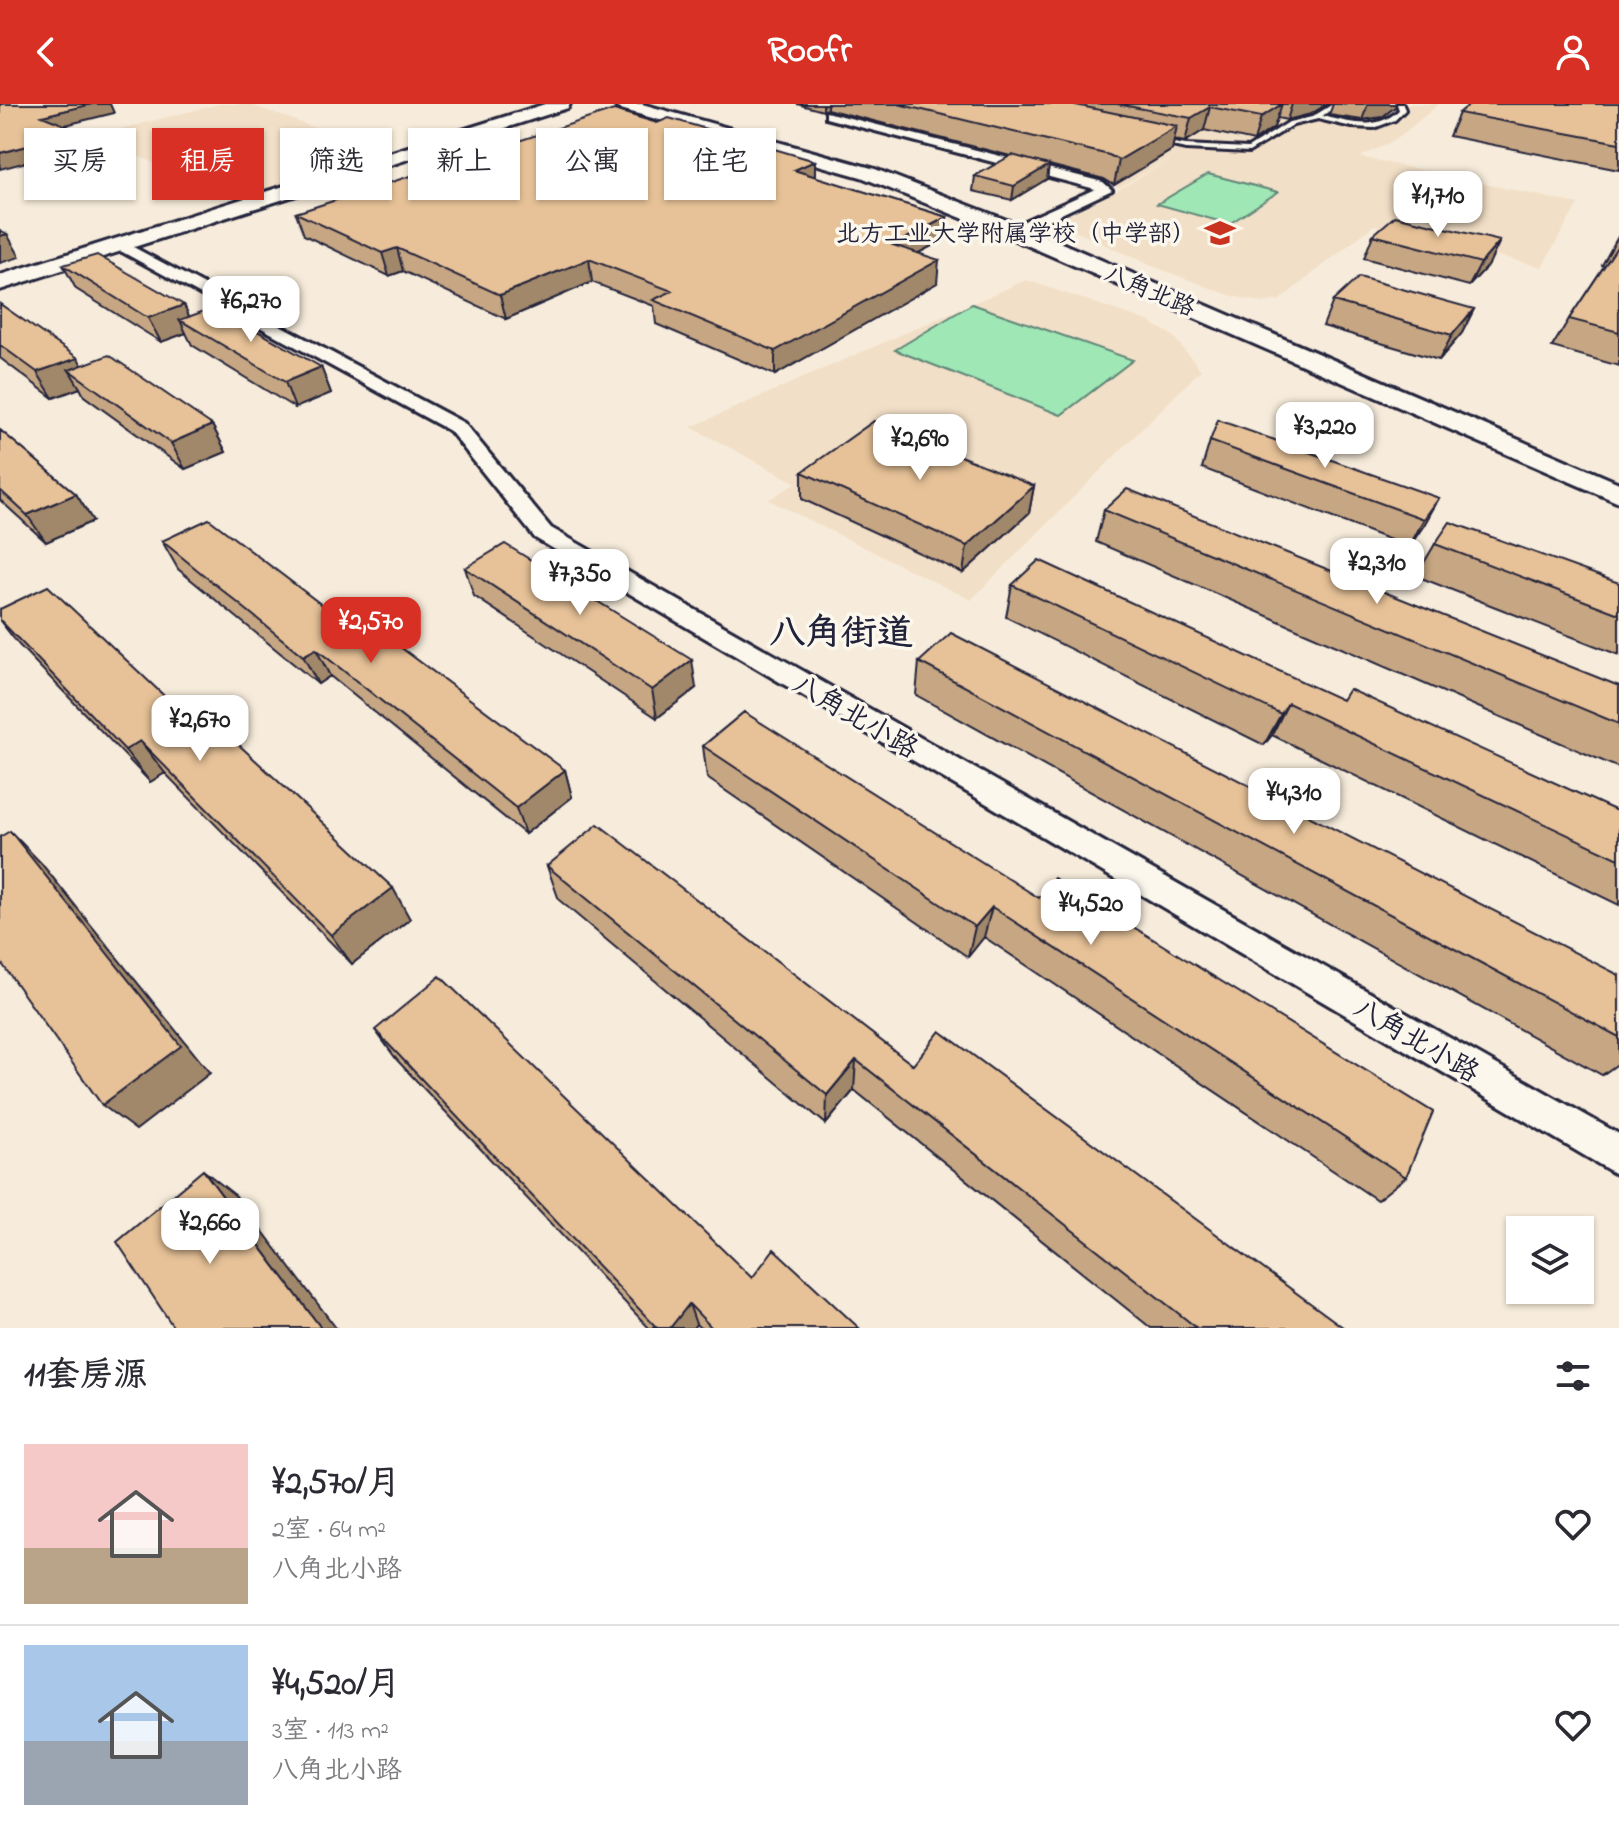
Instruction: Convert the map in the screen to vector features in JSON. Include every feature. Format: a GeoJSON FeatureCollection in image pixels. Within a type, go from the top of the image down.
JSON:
{"type":"FeatureCollection","features":[{"type":"Feature","properties":{"kind":"street"},"geometry":{"type":"LineString","coordinates":[[0,283],[562,104]]}},
{"type":"Feature","properties":{"kind":"street","name":"八角北路"},"geometry":{"type":"LineString","coordinates":[[623,104],[868,173],[1014,231],[1619,494]]}},
{"type":"Feature","properties":{"kind":"street"},"geometry":{"type":"LineString","coordinates":[[830,115],[842,121],[1098,185],[1105,190],[1014,231]]}},
{"type":"Feature","properties":{"kind":"street","name":"八角北小路"},"geometry":{"type":"LineString","coordinates":[[120,245],[457,427],[543,533],[1619,1156]]}},
{"type":"Feature","properties":{"kind":"lane"},"geometry":{"type":"LineString","coordinates":[[1141,140],[1186,147],[1249,150],[1288,125],[1318,117],[1337,104]]}},
{"type":"Feature","properties":{"kind":"lane"},"geometry":{"type":"LineString","coordinates":[[1318,117],[1379,128],[1394,120],[1402,110],[1400,104]]}},
{"type":"Feature","properties":{"kind":"lane"},"geometry":{"type":"LineString","coordinates":[[1275,122],[1288,125]]}},
{"type":"Feature","properties":{"kind":"shaded area"},"geometry":{"type":"Polygon","coordinates":[[[219,104],[249,104],[315,128],[280,128],[280,185],[264,190],[264,128],[152,128],[152,162],[136,155],[136,128],[124,128],[219,104]]]}},
{"type":"Feature","properties":{"kind":"shaded area"},"geometry":{"type":"Polygon","coordinates":[[[794,104],[1439,104],[1397,139],[1360,157],[1578,204],[1542,267],[1374,225],[1280,300],[1262,303],[1229,295],[1152,266],[1055,222],[1118,190],[1178,154],[1120,187],[794,104]]]}},
{"type":"Feature","properties":{"kind":"shaded area"},"geometry":{"type":"Polygon","coordinates":[[[1026,280],[1148,321],[1173,336],[1201,370],[971,600],[768,500],[796,483],[691,427],[1026,280]]]}},
{"type":"Feature","properties":{"kind":"green space"},"geometry":{"type":"Polygon","coordinates":[[[1208,174],[1278,192],[1229,224],[1157,204],[1208,174]]]}},
{"type":"Feature","properties":{"kind":"green space"},"geometry":{"type":"Polygon","coordinates":[[[972,304],[1133,360],[1061,415],[895,350],[972,304]]]}},
{"type":"Feature","properties":{"kind":"building"},"geometry":{"type":"Polygon","coordinates":[[[0,104],[92,104],[42,116],[72,128],[24,128],[24,147],[0,153],[0,104]]]}},
{"type":"Feature","properties":{"kind":"building"},"geometry":{"type":"Polygon","coordinates":[[[898,104],[1071,104],[1177,126],[1119,160],[898,104]]]}},
{"type":"Feature","properties":{"kind":"building"},"geometry":{"type":"Polygon","coordinates":[[[1117,104],[1282,104],[1261,117],[1210,107],[1191,118],[1117,104]]]}},
{"type":"Feature","properties":{"kind":"building"},"geometry":{"type":"Polygon","coordinates":[[[1470,104],[1619,104],[1619,143],[1459,113],[1470,104]]]}},
{"type":"Feature","properties":{"kind":"building"},"geometry":{"type":"Polygon","coordinates":[[[614,110],[657,123],[669,118],[703,128],[664,128],[664,200],[776,200],[776,150],[815,161],[794,170],[947,217],[893,245],[939,260],[775,351],[653,300],[672,291],[589,259],[500,295],[397,248],[382,253],[296,213],[336,200],[392,200],[392,182],[408,177],[408,200],[520,200],[520,140],[536,135],[536,200],[648,200],[648,128],[558,128],[614,110]]]}},
{"type":"Feature","properties":{"kind":"building"},"geometry":{"type":"Polygon","coordinates":[[[1012,155],[1049,165],[1014,186],[975,176],[1012,155]]]}},
{"type":"Feature","properties":{"kind":"building"},"geometry":{"type":"Polygon","coordinates":[[[1395,216],[1500,241],[1481,263],[1373,235],[1395,216]]]}},
{"type":"Feature","properties":{"kind":"building"},"geometry":{"type":"Polygon","coordinates":[[[1619,244],[1619,332],[1569,319],[1619,244]]]}},
{"type":"Feature","properties":{"kind":"building"},"geometry":{"type":"Polygon","coordinates":[[[97,255],[184,305],[148,318],[63,265],[97,255]]]}},
{"type":"Feature","properties":{"kind":"building"},"geometry":{"type":"Polygon","coordinates":[[[1359,277],[1474,309],[1452,335],[1333,301],[1359,277]]]}},
{"type":"Feature","properties":{"kind":"building"},"geometry":{"type":"Polygon","coordinates":[[[0,304],[78,358],[37,372],[0,345],[0,304]]]}},
{"type":"Feature","properties":{"kind":"building"},"geometry":{"type":"Polygon","coordinates":[[[215,307],[321,367],[285,382],[180,320],[215,307]]]}},
{"type":"Feature","properties":{"kind":"building"},"geometry":{"type":"Polygon","coordinates":[[[109,355],[212,425],[171,443],[69,370],[109,355]]]}},
{"type":"Feature","properties":{"kind":"building"},"geometry":{"type":"Polygon","coordinates":[[[1218,420],[1439,498],[1424,519],[1210,441],[1218,420]]]}},
{"type":"Feature","properties":{"kind":"building"},"geometry":{"type":"Polygon","coordinates":[[[874,421],[1034,486],[967,546],[802,472],[874,421]]]}},
{"type":"Feature","properties":{"kind":"building"},"geometry":{"type":"Polygon","coordinates":[[[0,430],[76,494],[27,515],[0,490],[0,430]]]}},
{"type":"Feature","properties":{"kind":"building"},"geometry":{"type":"Polygon","coordinates":[[[1127,489],[1619,686],[1619,724],[1104,510],[1127,489]]]}},
{"type":"Feature","properties":{"kind":"building"},"geometry":{"type":"Polygon","coordinates":[[[209,519],[364,637],[376,629],[565,770],[516,808],[316,649],[303,656],[162,541],[209,519]]]}},
{"type":"Feature","properties":{"kind":"building"},"geometry":{"type":"Polygon","coordinates":[[[1450,522],[1619,583],[1619,614],[1435,544],[1450,522]]]}},
{"type":"Feature","properties":{"kind":"building"},"geometry":{"type":"Polygon","coordinates":[[[505,544],[692,660],[652,690],[465,568],[505,544]]]}},
{"type":"Feature","properties":{"kind":"building"},"geometry":{"type":"Polygon","coordinates":[[[1039,560],[1342,700],[1349,689],[1619,812],[1619,859],[1288,703],[1281,714],[1012,585],[1039,560]]]}},
{"type":"Feature","properties":{"kind":"building"},"geometry":{"type":"Polygon","coordinates":[[[48,586],[195,725],[209,717],[393,888],[331,935],[140,741],[125,750],[0,620],[0,609],[48,586]]]}},
{"type":"Feature","properties":{"kind":"building"},"geometry":{"type":"Polygon","coordinates":[[[951,633],[1619,975],[1619,1037],[919,662],[951,633]]]}},
{"type":"Feature","properties":{"kind":"building"},"geometry":{"type":"Polygon","coordinates":[[[744,712],[1039,898],[1054,878],[1433,1112],[1406,1177],[992,907],[975,927],[703,746],[744,712]]]}},
{"type":"Feature","properties":{"kind":"building"},"geometry":{"type":"Polygon","coordinates":[[[598,824],[913,1065],[940,1031],[1344,1328],[1197,1328],[856,1060],[827,1095],[547,866],[598,824]]]}},
{"type":"Feature","properties":{"kind":"building"},"geometry":{"type":"Polygon","coordinates":[[[10,831],[181,1046],[102,1105],[0,961],[0,837],[10,831]]]}},
{"type":"Feature","properties":{"kind":"building"},"geometry":{"type":"Polygon","coordinates":[[[440,976],[752,1278],[774,1249],[859,1328],[712,1328],[689,1304],[670,1328],[657,1328],[375,1030],[440,976]]]}},
{"type":"Feature","properties":{"kind":"building"},"geometry":{"type":"Polygon","coordinates":[[[203,1170],[321,1328],[174,1328],[117,1242],[203,1170]]]}},
{"type":"Feature","properties":{"kind":"place","name":"北方工业大学附属学校（中学部）"},"geometry":{"type":"Point","coordinates":[1220,233]}},
{"type":"Feature","properties":{"kind":"district","name":"八角街道"},"geometry":{"type":"Point","coordinates":[841,631]}}]}
